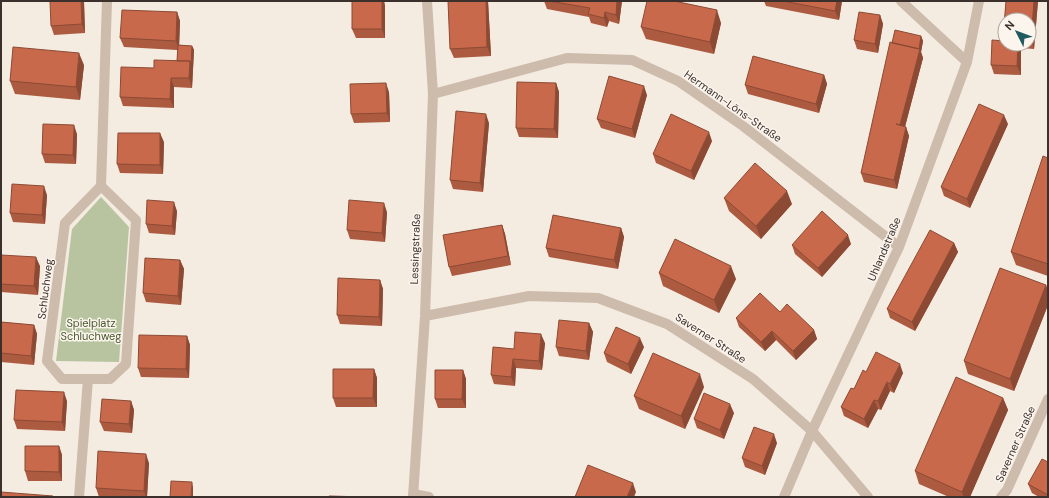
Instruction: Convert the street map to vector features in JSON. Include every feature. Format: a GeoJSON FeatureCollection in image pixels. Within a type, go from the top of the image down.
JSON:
{"type":"FeatureCollection","features":[{"type":"Feature","properties":{"kind":"street"},"geometry":{"type":"LineString","coordinates":[[101,186],[107,1]]}},
{"type":"Feature","properties":{"kind":"street","name":"Lessingstraße"},"geometry":{"type":"LineString","coordinates":[[413,495],[424,316],[433,94],[427,1]]}},
{"type":"Feature","properties":{"kind":"street"},"geometry":{"type":"LineString","coordinates":[[901,1],[967,62]]}},
{"type":"Feature","properties":{"kind":"street","name":"Uhlandstraße"},"geometry":{"type":"LineString","coordinates":[[784,497],[812,432],[899,247],[967,62],[979,1]]}},
{"type":"Feature","properties":{"kind":"street","name":"Hermann-Löns-Straße"},"geometry":{"type":"LineString","coordinates":[[433,94],[567,58],[632,60],[678,81],[743,126],[899,247]]}},
{"type":"Feature","properties":{"kind":"street","name":"Schluchweg"},"geometry":{"type":"LineString","coordinates":[[101,186],[136,220],[126,364],[110,379],[62,379],[48,361],[65,223],[101,186]]}},
{"type":"Feature","properties":{"kind":"street","name":"Saverner Straße"},"geometry":{"type":"LineString","coordinates":[[424,316],[528,296],[598,298],[667,324],[753,379],[812,432],[868,497]]}},
{"type":"Feature","properties":{"kind":"street"},"geometry":{"type":"LineString","coordinates":[[79,497],[88,379]]}},
{"type":"Feature","properties":{"kind":"street","name":"Saverner Straße"},"geometry":{"type":"LineString","coordinates":[[1001,497],[1007,490],[1048,399]]}},
{"type":"Feature","properties":{"kind":"street"},"geometry":{"type":"LineString","coordinates":[[413,495],[429,497]]}},
{"type":"Feature","properties":{"kind":"green space","name":"Spielplatz Schluchweg"},"geometry":{"type":"Polygon","coordinates":[[[101,197],[129,227],[119,362],[56,361],[72,229],[101,197]]]}},
{"type":"Feature","properties":{"kind":"building"},"geometry":{"type":"Polygon","coordinates":[[[50,1],[81,1],[82,24],[51,26],[50,1]]]}},
{"type":"Feature","properties":{"kind":"building"},"geometry":{"type":"Polygon","coordinates":[[[352,1],[382,1],[382,29],[352,29],[352,1]]]}},
{"type":"Feature","properties":{"kind":"building"},"geometry":{"type":"Polygon","coordinates":[[[448,1],[486,1],[487,47],[450,49],[448,1]]]}},
{"type":"Feature","properties":{"kind":"building"},"geometry":{"type":"Polygon","coordinates":[[[549,1],[617,1],[616,15],[605,12],[604,18],[588,14],[590,8],[549,1]]]}},
{"type":"Feature","properties":{"kind":"building"},"geometry":{"type":"Polygon","coordinates":[[[647,1],[674,1],[717,10],[710,42],[641,27],[647,1]]]}},
{"type":"Feature","properties":{"kind":"building"},"geometry":{"type":"Polygon","coordinates":[[[783,1],[837,1],[835,11],[783,1]]]}},
{"type":"Feature","properties":{"kind":"building"},"geometry":{"type":"Polygon","coordinates":[[[1006,1],[1034,1],[1033,12],[1005,12],[1006,1]]]}},
{"type":"Feature","properties":{"kind":"building"},"geometry":{"type":"Polygon","coordinates":[[[122,10],[177,12],[176,41],[120,38],[122,10]]]}},
{"type":"Feature","properties":{"kind":"building"},"geometry":{"type":"Polygon","coordinates":[[[859,12],[880,15],[875,44],[854,40],[859,12]]]}},
{"type":"Feature","properties":{"kind":"building"},"geometry":{"type":"Polygon","coordinates":[[[895,30],[921,36],[919,49],[892,43],[895,30]]]}},
{"type":"Feature","properties":{"kind":"building"},"geometry":{"type":"Polygon","coordinates":[[[992,40],[997,40],[997,52],[1018,52],[1017,66],[991,65],[992,40]]]}},
{"type":"Feature","properties":{"kind":"building"},"geometry":{"type":"Polygon","coordinates":[[[890,42],[920,49],[900,125],[896,124],[906,127],[894,180],[861,173],[890,42]]]}},
{"type":"Feature","properties":{"kind":"building"},"geometry":{"type":"Polygon","coordinates":[[[178,45],[192,46],[191,66],[190,61],[177,61],[178,45]]]}},
{"type":"Feature","properties":{"kind":"building"},"geometry":{"type":"Polygon","coordinates":[[[13,47],[79,53],[76,87],[10,81],[13,47]]]}},
{"type":"Feature","properties":{"kind":"building"},"geometry":{"type":"Polygon","coordinates":[[[753,56],[824,75],[816,104],[745,85],[753,56]]]}},
{"type":"Feature","properties":{"kind":"building"},"geometry":{"type":"Polygon","coordinates":[[[154,60],[190,61],[189,78],[171,78],[170,99],[120,97],[121,67],[154,68],[154,60]]]}},
{"type":"Feature","properties":{"kind":"building"},"geometry":{"type":"Polygon","coordinates":[[[609,76],[644,86],[632,129],[597,119],[609,76]]]}},
{"type":"Feature","properties":{"kind":"building"},"geometry":{"type":"Polygon","coordinates":[[[517,82],[556,83],[554,129],[516,128],[517,82]]]}},
{"type":"Feature","properties":{"kind":"building"},"geometry":{"type":"Polygon","coordinates":[[[386,83],[387,113],[351,114],[350,84],[386,83]]]}},
{"type":"Feature","properties":{"kind":"building"},"geometry":{"type":"Polygon","coordinates":[[[979,104],[1004,115],[967,199],[941,187],[979,104]]]}},
{"type":"Feature","properties":{"kind":"building"},"geometry":{"type":"Polygon","coordinates":[[[456,111],[486,114],[480,183],[450,180],[456,111]]]}},
{"type":"Feature","properties":{"kind":"building"},"geometry":{"type":"Polygon","coordinates":[[[671,114],[709,132],[691,171],[653,154],[671,114]]]}},
{"type":"Feature","properties":{"kind":"building"},"geometry":{"type":"Polygon","coordinates":[[[43,124],[74,125],[73,155],[42,154],[43,124]]]}},
{"type":"Feature","properties":{"kind":"building"},"geometry":{"type":"Polygon","coordinates":[[[118,133],[160,133],[160,165],[117,164],[118,133]]]}},
{"type":"Feature","properties":{"kind":"building"},"geometry":{"type":"Polygon","coordinates":[[[1043,156],[1048,158],[1048,264],[1011,252],[1043,156]]]}},
{"type":"Feature","properties":{"kind":"building"},"geometry":{"type":"Polygon","coordinates":[[[755,163],[787,191],[756,226],[724,198],[755,163]]]}},
{"type":"Feature","properties":{"kind":"building"},"geometry":{"type":"Polygon","coordinates":[[[12,184],[44,186],[42,215],[10,213],[12,184]]]}},
{"type":"Feature","properties":{"kind":"building"},"geometry":{"type":"Polygon","coordinates":[[[147,200],[174,202],[172,226],[146,224],[147,200]]]}},
{"type":"Feature","properties":{"kind":"building"},"geometry":{"type":"Polygon","coordinates":[[[349,200],[384,203],[382,233],[347,230],[349,200]]]}},
{"type":"Feature","properties":{"kind":"building"},"geometry":{"type":"Polygon","coordinates":[[[822,211],[848,235],[818,268],[792,245],[822,211]]]}},
{"type":"Feature","properties":{"kind":"building"},"geometry":{"type":"Polygon","coordinates":[[[553,215],[621,228],[614,260],[546,248],[553,215]]]}},
{"type":"Feature","properties":{"kind":"building"},"geometry":{"type":"Polygon","coordinates":[[[502,225],[508,256],[449,267],[443,235],[502,225]]]}},
{"type":"Feature","properties":{"kind":"building"},"geometry":{"type":"Polygon","coordinates":[[[930,230],[954,243],[912,322],[887,309],[930,230]]]}},
{"type":"Feature","properties":{"kind":"building"},"geometry":{"type":"Polygon","coordinates":[[[675,239],[731,266],[714,300],[659,273],[675,239]]]}},
{"type":"Feature","properties":{"kind":"building"},"geometry":{"type":"Polygon","coordinates":[[[1,255],[36,257],[34,286],[1,284],[1,255]]]}},
{"type":"Feature","properties":{"kind":"building"},"geometry":{"type":"Polygon","coordinates":[[[145,258],[180,260],[178,296],[143,293],[145,258]]]}},
{"type":"Feature","properties":{"kind":"building"},"geometry":{"type":"Polygon","coordinates":[[[1000,268],[1046,285],[1010,379],[964,361],[1000,268]]]}},
{"type":"Feature","properties":{"kind":"building"},"geometry":{"type":"Polygon","coordinates":[[[338,278],[380,280],[379,317],[337,315],[338,278]]]}},
{"type":"Feature","properties":{"kind":"building"},"geometry":{"type":"Polygon","coordinates":[[[760,293],[780,312],[787,304],[814,330],[793,351],[772,331],[761,342],[736,318],[760,293]]]}},
{"type":"Feature","properties":{"kind":"building"},"geometry":{"type":"Polygon","coordinates":[[[559,320],[589,323],[586,351],[556,347],[559,320]]]}},
{"type":"Feature","properties":{"kind":"building"},"geometry":{"type":"Polygon","coordinates":[[[1,322],[34,325],[31,356],[1,353],[1,322]]]}},
{"type":"Feature","properties":{"kind":"building"},"geometry":{"type":"Polygon","coordinates":[[[616,327],[640,338],[628,364],[604,353],[616,327]]]}},
{"type":"Feature","properties":{"kind":"building"},"geometry":{"type":"Polygon","coordinates":[[[515,332],[541,334],[539,361],[513,359],[511,377],[491,375],[493,347],[514,349],[515,332]]]}},
{"type":"Feature","properties":{"kind":"building"},"geometry":{"type":"Polygon","coordinates":[[[139,335],[187,336],[186,369],[138,368],[139,335]]]}},
{"type":"Feature","properties":{"kind":"building"},"geometry":{"type":"Polygon","coordinates":[[[876,352],[900,364],[890,384],[887,382],[878,401],[874,400],[864,419],[841,407],[851,388],[854,389],[863,370],[866,372],[876,352]]]}},
{"type":"Feature","properties":{"kind":"building"},"geometry":{"type":"Polygon","coordinates":[[[653,353],[700,374],[681,416],[634,396],[653,353]]]}},
{"type":"Feature","properties":{"kind":"building"},"geometry":{"type":"Polygon","coordinates":[[[333,369],[374,369],[373,398],[333,398],[333,369]]]}},
{"type":"Feature","properties":{"kind":"building"},"geometry":{"type":"Polygon","coordinates":[[[435,370],[463,370],[462,399],[435,399],[435,370]]]}},
{"type":"Feature","properties":{"kind":"building"},"geometry":{"type":"Polygon","coordinates":[[[956,377],[1003,398],[962,492],[915,471],[956,377]]]}},
{"type":"Feature","properties":{"kind":"building"},"geometry":{"type":"Polygon","coordinates":[[[16,390],[64,392],[62,422],[14,420],[16,390]]]}},
{"type":"Feature","properties":{"kind":"building"},"geometry":{"type":"Polygon","coordinates":[[[704,393],[730,404],[720,430],[694,419],[704,393]]]}},
{"type":"Feature","properties":{"kind":"building"},"geometry":{"type":"Polygon","coordinates":[[[102,399],[131,401],[129,424],[100,422],[102,399]]]}},
{"type":"Feature","properties":{"kind":"building"},"geometry":{"type":"Polygon","coordinates":[[[754,427],[774,434],[762,466],[742,458],[754,427]]]}},
{"type":"Feature","properties":{"kind":"building"},"geometry":{"type":"Polygon","coordinates":[[[25,446],[59,446],[59,472],[25,471],[25,446]]]}},
{"type":"Feature","properties":{"kind":"building"},"geometry":{"type":"Polygon","coordinates":[[[98,451],[146,454],[144,491],[96,488],[98,451]]]}},
{"type":"Feature","properties":{"kind":"building"},"geometry":{"type":"Polygon","coordinates":[[[1042,459],[1048,462],[1048,495],[1028,484],[1042,459]]]}},
{"type":"Feature","properties":{"kind":"building"},"geometry":{"type":"Polygon","coordinates":[[[588,465],[633,483],[627,497],[575,497],[588,465]]]}},
{"type":"Feature","properties":{"kind":"building"},"geometry":{"type":"Polygon","coordinates":[[[171,481],[192,482],[191,497],[170,497],[171,481]]]}},
{"type":"Feature","properties":{"kind":"building"},"geometry":{"type":"Polygon","coordinates":[[[1,492],[53,496],[53,497],[1,497],[1,492]]]}},
{"type":"Feature","properties":{"kind":"building"},"geometry":{"type":"Polygon","coordinates":[[[329,496],[365,497],[329,497],[329,496]]]}}]}
